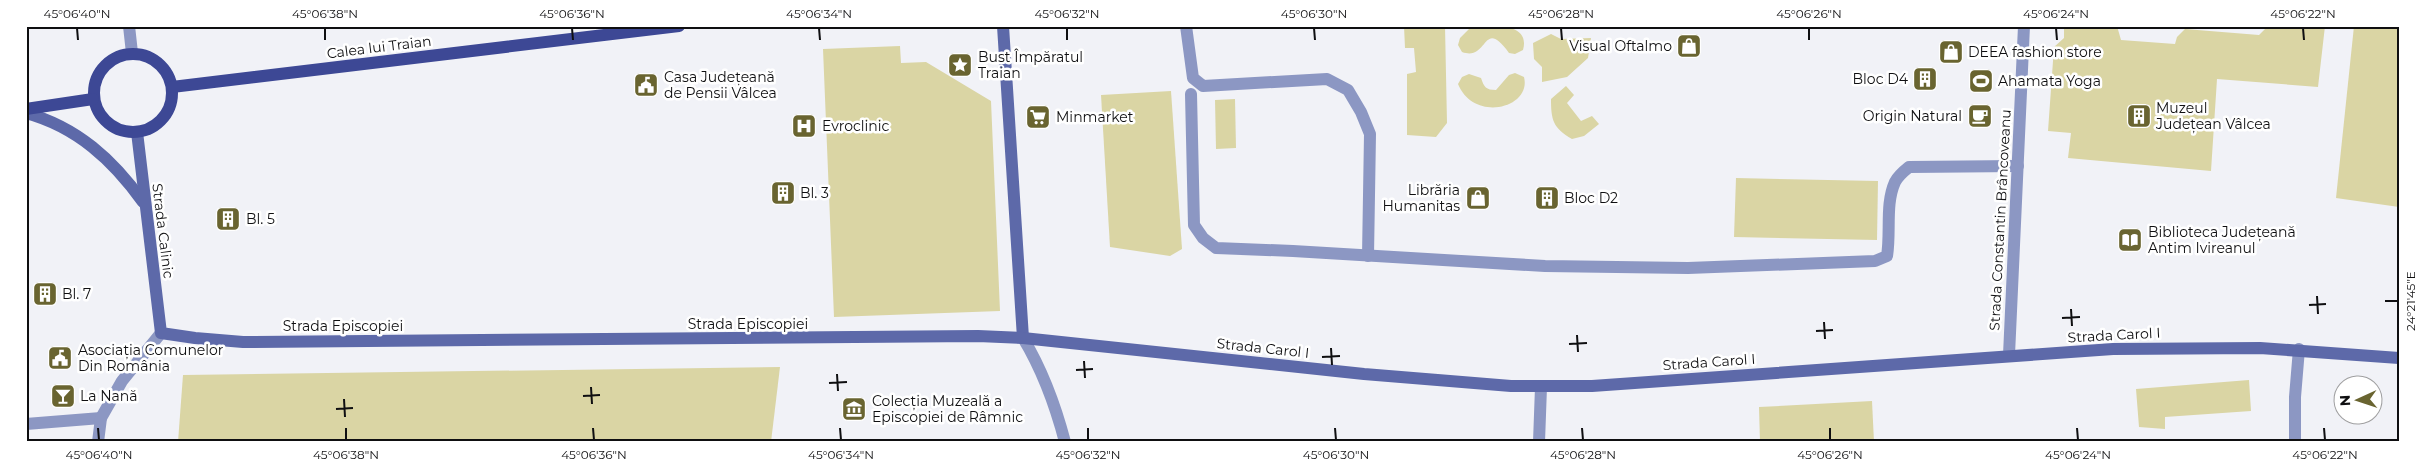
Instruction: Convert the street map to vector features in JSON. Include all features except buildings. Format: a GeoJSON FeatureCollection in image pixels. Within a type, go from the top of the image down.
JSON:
{"type":"FeatureCollection","features":[{"type":"Feature","properties":{"kind":"main road","name":"Calea lui Traian"},"geometry":{"type":"LineString","coordinates":[[172,87],[679,26]]}},
{"type":"Feature","properties":{"kind":"main road"},"geometry":{"type":"LineString","coordinates":[[132,53],[143,54],[154,59],[169,76],[172,87],[172,100],[160,122],[150,129],[137,132],[125,132],[109,124],[97,110],[93,99],[93,85],[103,67],[119,55],[132,53]]}},
{"type":"Feature","properties":{"kind":"main road"},"geometry":{"type":"LineString","coordinates":[[26,109],[93,99]]}},
{"type":"Feature","properties":{"kind":"street"},"geometry":{"type":"LineString","coordinates":[[129,26],[132,53]]}},
{"type":"Feature","properties":{"kind":"street"},"geometry":{"type":"LineString","coordinates":[[1003,26],[1023,338],[1038,362],[1048,386],[1065,442]]}},
{"type":"Feature","properties":{"kind":"street"},"geometry":{"type":"LineString","coordinates":[[1186,26],[1194,78],[1203,86],[1328,79],[1348,90],[1361,112],[1370,134],[1368,256]]}},
{"type":"Feature","properties":{"kind":"street","name":"Strada Constantin Brâncoveanu"},"geometry":{"type":"LineString","coordinates":[[2009,355],[2024,26]]}},
{"type":"Feature","properties":{"kind":"street"},"geometry":{"type":"LineString","coordinates":[[1191,94],[1194,225],[1203,238],[1216,248],[1545,266],[1688,268],[1875,261],[1886,256],[1889,241],[1890,196],[1896,180],[1909,167],[2018,166]]}},
{"type":"Feature","properties":{"kind":"street"},"geometry":{"type":"LineString","coordinates":[[26,113],[48,119],[74,133],[100,152],[124,176],[144,203]]}},
{"type":"Feature","properties":{"kind":"street","name":"Strada Calinic"},"geometry":{"type":"LineString","coordinates":[[137,132],[161,333]]}},
{"type":"Feature","properties":{"kind":"street"},"geometry":{"type":"LineString","coordinates":[[98,442],[101,418],[122,381],[161,333]]}},
{"type":"Feature","properties":{"kind":"street","name":"Strada Episcopiei"},"geometry":{"type":"LineString","coordinates":[[161,333],[244,342],[978,336],[1023,338]]}},
{"type":"Feature","properties":{"kind":"street","name":"Strada Carol I"},"geometry":{"type":"LineString","coordinates":[[1023,338],[1364,374],[1541,387],[1592,386],[2009,355],[2158,347],[2299,349],[2399,358]]}},
{"type":"Feature","properties":{"kind":"street"},"geometry":{"type":"LineString","coordinates":[[2295,442],[2295,397],[2299,349]]}},
{"type":"Feature","properties":{"kind":"street"},"geometry":{"type":"LineString","coordinates":[[1539,442],[1541,387]]}},
{"type":"Feature","properties":{"kind":"street"},"geometry":{"type":"LineString","coordinates":[[26,424],[101,418]]}},
{"type":"Feature","properties":{"kind":"shaded area"},"geometry":{"type":"Polygon","coordinates":[[[1404,26],[1445,26],[1447,123],[1436,137],[1407,135],[1407,74],[1416,72],[1414,48],[1405,48],[1404,26]]]}},
{"type":"Feature","properties":{"kind":"shaded area"},"geometry":{"type":"Polygon","coordinates":[[[1472,26],[1498,26],[1515,30],[1521,34],[1524,41],[1523,50],[1515,54],[1509,53],[1500,43],[1494,39],[1489,39],[1477,51],[1471,53],[1462,52],[1458,45],[1460,38],[1472,26]]]}},
{"type":"Feature","properties":{"kind":"shaded area"},"geometry":{"type":"Polygon","coordinates":[[[2064,26],[2117,26],[2121,40],[2175,44],[2177,37],[2185,29],[2259,35],[2268,26],[2325,26],[2318,87],[2217,79],[2211,171],[2068,158],[2071,133],[2048,131],[2054,47],[2064,38],[2064,26]]]}},
{"type":"Feature","properties":{"kind":"shaded area"},"geometry":{"type":"Polygon","coordinates":[[[2354,26],[2399,26],[2399,207],[2336,198],[2354,26]]]}},
{"type":"Feature","properties":{"kind":"shaded area"},"geometry":{"type":"Polygon","coordinates":[[[1551,34],[1561,39],[1591,38],[1588,58],[1567,77],[1542,82],[1542,67],[1534,59],[1533,43],[1551,34]]]}},
{"type":"Feature","properties":{"kind":"shaded area"},"geometry":{"type":"Polygon","coordinates":[[[900,46],[901,63],[926,62],[991,101],[1000,311],[834,317],[823,49],[900,46]]]}},
{"type":"Feature","properties":{"kind":"shaded area"},"geometry":{"type":"Polygon","coordinates":[[[1515,73],[1524,77],[1524,88],[1519,97],[1511,103],[1500,107],[1476,104],[1466,96],[1458,84],[1462,77],[1469,74],[1481,78],[1484,86],[1488,89],[1496,90],[1509,75],[1515,73]]]}},
{"type":"Feature","properties":{"kind":"shaded area"},"geometry":{"type":"Polygon","coordinates":[[[1566,86],[1574,95],[1567,103],[1581,121],[1592,116],[1599,124],[1584,136],[1572,139],[1557,127],[1552,113],[1551,99],[1566,86]]]}},
{"type":"Feature","properties":{"kind":"shaded area"},"geometry":{"type":"Polygon","coordinates":[[[1171,91],[1182,249],[1170,256],[1110,247],[1101,95],[1171,91]]]}},
{"type":"Feature","properties":{"kind":"shaded area"},"geometry":{"type":"Polygon","coordinates":[[[1235,99],[1236,148],[1216,149],[1215,100],[1235,99]]]}},
{"type":"Feature","properties":{"kind":"shaded area"},"geometry":{"type":"Polygon","coordinates":[[[1736,178],[1878,181],[1877,240],[1734,237],[1736,178]]]}},
{"type":"Feature","properties":{"kind":"shaded area"},"geometry":{"type":"Polygon","coordinates":[[[780,367],[771,442],[178,442],[183,375],[780,367]]]}},
{"type":"Feature","properties":{"kind":"shaded area"},"geometry":{"type":"Polygon","coordinates":[[[2249,380],[2251,411],[2165,417],[2165,429],[2139,427],[2136,389],[2249,380]]]}},
{"type":"Feature","properties":{"kind":"shaded area"},"geometry":{"type":"Polygon","coordinates":[[[1872,401],[1874,442],[1760,442],[1759,407],[1872,401]]]}},
{"type":"Feature","properties":{"kind":"place","name":"Visual Oftalmo"},"geometry":{"type":"Point","coordinates":[1689,46]}},
{"type":"Feature","properties":{"kind":"place","name":"DEEA fashion store"},"geometry":{"type":"Point","coordinates":[1951,52]}},
{"type":"Feature","properties":{"kind":"place","name":"Bust Împăratul Traian"},"geometry":{"type":"Point","coordinates":[960,65]}},
{"type":"Feature","properties":{"kind":"place","name":"Bloc D4"},"geometry":{"type":"Point","coordinates":[1925,79]}},
{"type":"Feature","properties":{"kind":"place","name":"Ahamata Yoga"},"geometry":{"type":"Point","coordinates":[1981,81]}},
{"type":"Feature","properties":{"kind":"place","name":"Casa Județeană de Pensii Vâlcea"},"geometry":{"type":"Point","coordinates":[646,85]}},
{"type":"Feature","properties":{"kind":"place","name":"Origin Natural"},"geometry":{"type":"Point","coordinates":[1980,116]}},
{"type":"Feature","properties":{"kind":"place","name":"Muzeul Județean Vâlcea"},"geometry":{"type":"Point","coordinates":[2139,116]}},
{"type":"Feature","properties":{"kind":"place","name":"Minmarket"},"geometry":{"type":"Point","coordinates":[1038,117]}},
{"type":"Feature","properties":{"kind":"place","name":"Evroclinic"},"geometry":{"type":"Point","coordinates":[804,126]}},
{"type":"Feature","properties":{"kind":"place","name":"Bl. 3"},"geometry":{"type":"Point","coordinates":[783,193]}},
{"type":"Feature","properties":{"kind":"place","name":"Librăria Humanitas"},"geometry":{"type":"Point","coordinates":[1478,198]}},
{"type":"Feature","properties":{"kind":"place","name":"Bloc D2"},"geometry":{"type":"Point","coordinates":[1547,198]}},
{"type":"Feature","properties":{"kind":"place","name":"Bl. 5"},"geometry":{"type":"Point","coordinates":[228,219]}},
{"type":"Feature","properties":{"kind":"place","name":"Biblioteca Județeană Antim Ivireanul"},"geometry":{"type":"Point","coordinates":[2130,240]}},
{"type":"Feature","properties":{"kind":"place","name":"Bl. 7"},"geometry":{"type":"Point","coordinates":[45,294]}},
{"type":"Feature","properties":{"kind":"place","name":"Asociația Comunelor Din România"},"geometry":{"type":"Point","coordinates":[60,358]}},
{"type":"Feature","properties":{"kind":"place","name":"La Nană"},"geometry":{"type":"Point","coordinates":[63,396]}},
{"type":"Feature","properties":{"kind":"place","name":"Colecția Muzeală a Episcopiei de Râmnic"},"geometry":{"type":"Point","coordinates":[854,409]}}]}
